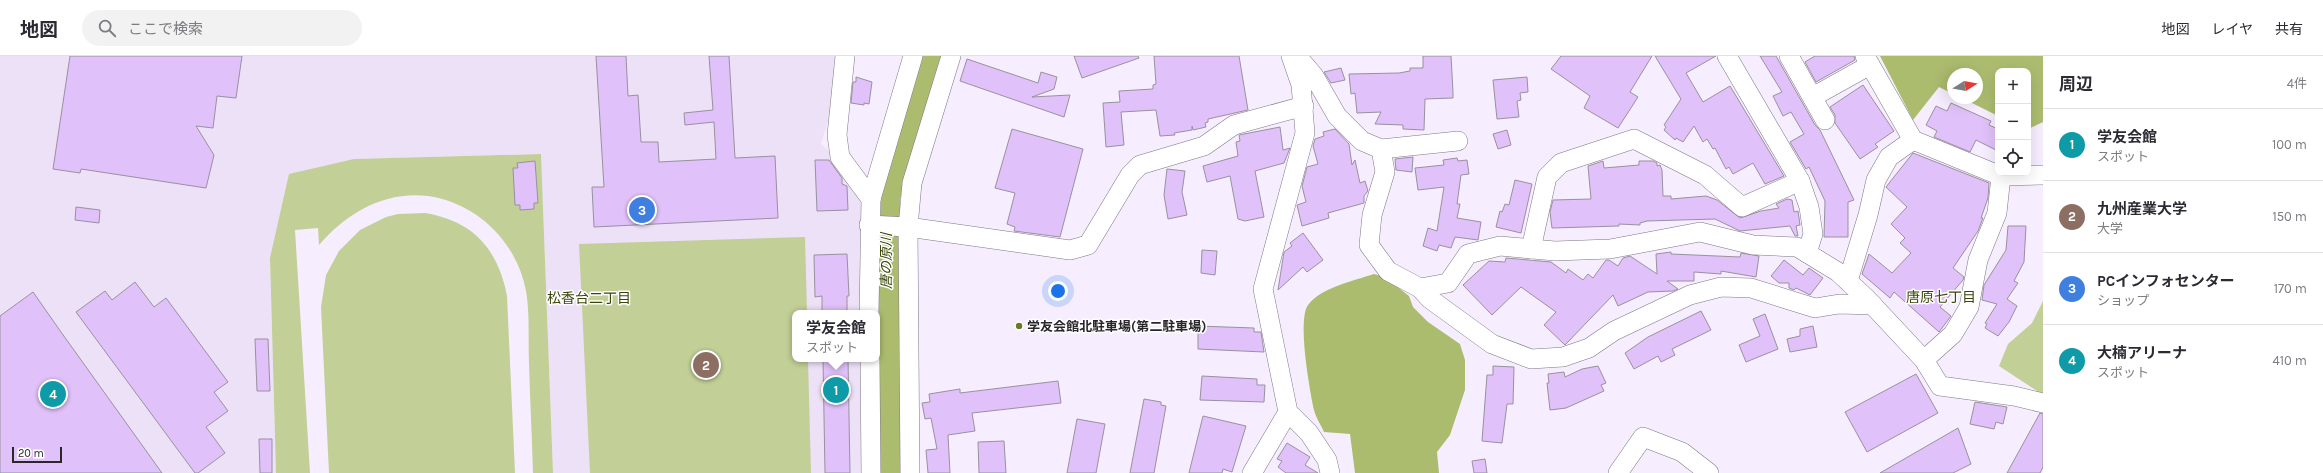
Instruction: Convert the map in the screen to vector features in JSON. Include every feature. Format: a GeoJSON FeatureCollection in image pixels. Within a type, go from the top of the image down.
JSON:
{"type":"FeatureCollection","features":[{"type":"Feature","properties":{"kind":"street"},"geometry":{"type":"LineString","coordinates":[[845,56],[837,135],[840,157],[871,199]]}},
{"type":"Feature","properties":{"kind":"street"},"geometry":{"type":"LineString","coordinates":[[869,310],[869,225],[871,199],[913,56]]}},
{"type":"Feature","properties":{"kind":"street"},"geometry":{"type":"LineString","coordinates":[[910,473],[908,227],[912,183],[951,56]]}},
{"type":"Feature","properties":{"kind":"street"},"geometry":{"type":"LineString","coordinates":[[1291,56],[1301,85],[1304,106],[1305,133],[1263,289],[1288,412],[1309,433],[1327,460],[1330,473]]}},
{"type":"Feature","properties":{"kind":"street"},"geometry":{"type":"LineString","coordinates":[[1297,56],[1314,76],[1337,116],[1362,141],[1381,149],[1458,141]]}},
{"type":"Feature","properties":{"kind":"street"},"geometry":{"type":"LineString","coordinates":[[1727,56],[1800,181],[1809,207],[1813,234],[1807,253]]}},
{"type":"Feature","properties":{"kind":"street"},"geometry":{"type":"LineString","coordinates":[[1789,56],[1825,120]]}},
{"type":"Feature","properties":{"kind":"street"},"geometry":{"type":"LineString","coordinates":[[1818,94],[1867,61],[1913,140],[1995,174]]}},
{"type":"Feature","properties":{"kind":"street"},"geometry":{"type":"LineString","coordinates":[[869,225],[908,227],[1070,250],[1081,248],[1088,245],[1130,175],[1140,165],[1204,146],[1234,125],[1304,106]]}},
{"type":"Feature","properties":{"kind":"street"},"geometry":{"type":"LineString","coordinates":[[1531,249],[1547,177],[1561,163],[1634,139],[1705,175],[1742,207],[1800,181]]}},
{"type":"Feature","properties":{"kind":"street"},"geometry":{"type":"LineString","coordinates":[[1848,281],[1868,215],[1876,180],[1889,157],[1913,140]]}},
{"type":"Feature","properties":{"kind":"street"},"geometry":{"type":"LineString","coordinates":[[1381,149],[1385,172],[1372,215],[1369,244],[1388,271],[1420,288],[1430,299],[1492,344],[1531,359],[1563,357],[1589,348],[1614,331],[1690,295],[1721,287],[1751,288],[1815,308],[1839,304],[1873,305]]}},
{"type":"Feature","properties":{"kind":"street"},"geometry":{"type":"LineString","coordinates":[[2031,175],[2043,175]]}},
{"type":"Feature","properties":{"kind":"street"},"geometry":{"type":"LineString","coordinates":[[1924,360],[1953,334],[1968,307],[1978,260],[1997,213],[2001,176]]}},
{"type":"Feature","properties":{"kind":"street"},"geometry":{"type":"LineString","coordinates":[[1420,288],[1448,283],[1468,254],[1500,246],[1555,251],[1610,249],[1700,232],[1753,245],[1797,247],[1838,272],[1873,305],[1924,360],[1940,386],[2014,396],[2043,403]]}},
{"type":"Feature","properties":{"kind":"street"},"geometry":{"type":"LineString","coordinates":[[870,362],[871,473]]}},
{"type":"Feature","properties":{"kind":"street"},"geometry":{"type":"LineString","coordinates":[[1252,473],[1288,412]]}},
{"type":"Feature","properties":{"kind":"street"},"geometry":{"type":"LineString","coordinates":[[1618,473],[1643,437],[1682,452],[1709,473]]}},
{"type":"Feature","properties":{"kind":"shaded area"},"geometry":{"type":"Polygon","coordinates":[[[0,56],[838,56],[832,108],[821,144],[832,154],[864,203],[864,310],[792,310],[792,362],[863,362],[863,473],[553,473],[541,154],[354,159],[270,258],[276,473],[0,473],[0,56]]]}},
{"type":"Feature","properties":{"kind":"shaded area"},"geometry":{"type":"Polygon","coordinates":[[[1880,56],[2043,56],[2043,122],[2031,128],[2031,68],[1995,68],[1995,114],[1974,104],[1983,104],[1983,68],[1947,68],[1947,91],[1939,87],[1913,120],[1880,56]]]}},
{"type":"Feature","properties":{"kind":"shaded area"},"geometry":{"type":"Polygon","coordinates":[[[541,154],[553,473],[533,473],[527,300],[521,273],[514,256],[504,241],[492,228],[478,216],[463,207],[446,200],[428,196],[412,195],[382,201],[354,214],[342,223],[319,245],[318,228],[295,230],[310,473],[276,473],[270,258],[289,174],[354,159],[541,154]]]}},
{"type":"Feature","properties":{"kind":"shaded area"},"geometry":{"type":"Polygon","coordinates":[[[425,213],[442,217],[470,230],[490,251],[503,279],[507,296],[515,473],[329,473],[321,307],[326,275],[339,251],[360,230],[386,217],[398,214],[425,213]]]}},
{"type":"Feature","properties":{"kind":"shaded area"},"geometry":{"type":"Polygon","coordinates":[[[805,237],[807,310],[792,310],[792,362],[808,362],[811,473],[590,473],[579,244],[805,237]]]}},
{"type":"Feature","properties":{"kind":"shaded area"},"geometry":{"type":"Polygon","coordinates":[[[1374,274],[1385,277],[1409,296],[1413,307],[1428,322],[1460,344],[1465,360],[1465,390],[1450,435],[1437,452],[1439,473],[1355,473],[1350,434],[1324,432],[1315,413],[1305,356],[1304,325],[1305,313],[1308,305],[1329,289],[1374,274]]]}},
{"type":"Feature","properties":{"kind":"shaded area"},"geometry":{"type":"Polygon","coordinates":[[[2043,301],[2043,395],[1999,366],[2008,344],[2032,323],[2043,301]]]}},
{"type":"Feature","properties":{"kind":"building"},"geometry":{"type":"Polygon","coordinates":[[[70,56],[242,56],[236,98],[217,96],[213,128],[196,126],[214,155],[206,188],[81,169],[80,173],[53,169],[70,56]]]}},
{"type":"Feature","properties":{"kind":"building"},"geometry":{"type":"Polygon","coordinates":[[[596,56],[626,56],[628,96],[638,95],[641,142],[658,142],[659,162],[716,159],[714,122],[685,125],[684,113],[713,110],[709,56],[729,56],[735,158],[775,156],[778,218],[594,227],[592,187],[604,187],[596,56]]]}},
{"type":"Feature","properties":{"kind":"building"},"geometry":{"type":"Polygon","coordinates":[[[1074,56],[1138,56],[1139,58],[1082,78],[1074,56]]]}},
{"type":"Feature","properties":{"kind":"building"},"geometry":{"type":"Polygon","coordinates":[[[1154,56],[1239,56],[1248,110],[1208,119],[1208,122],[1205,123],[1206,127],[1193,130],[1192,126],[1192,130],[1174,133],[1175,135],[1160,136],[1156,110],[1121,112],[1124,145],[1106,147],[1103,103],[1120,102],[1119,91],[1153,89],[1153,85],[1156,84],[1154,56]]]}},
{"type":"Feature","properties":{"kind":"building"},"geometry":{"type":"Polygon","coordinates":[[[1423,56],[1451,56],[1453,92],[1453,98],[1425,99],[1424,130],[1403,129],[1403,125],[1375,124],[1381,112],[1357,113],[1355,93],[1351,94],[1349,74],[1399,73],[1410,71],[1410,68],[1423,68],[1423,56]]]}},
{"type":"Feature","properties":{"kind":"building"},"geometry":{"type":"Polygon","coordinates":[[[1561,56],[1652,56],[1630,92],[1638,97],[1618,128],[1584,108],[1590,96],[1551,69],[1561,56]]]}},
{"type":"Feature","properties":{"kind":"building"},"geometry":{"type":"Polygon","coordinates":[[[1655,56],[1716,56],[1686,73],[1703,102],[1730,86],[1784,176],[1765,184],[1753,163],[1733,174],[1729,167],[1726,169],[1715,148],[1713,149],[1707,139],[1703,142],[1694,126],[1683,142],[1676,138],[1675,140],[1664,130],[1666,127],[1664,125],[1681,99],[1655,56]]]}},
{"type":"Feature","properties":{"kind":"building"},"geometry":{"type":"Polygon","coordinates":[[[1760,56],[1776,56],[1815,125],[1820,130],[1854,200],[1848,202],[1848,237],[1824,237],[1825,201],[1809,167],[1806,169],[1790,142],[1804,134],[1791,112],[1783,116],[1773,96],[1782,92],[1760,56]]]}},
{"type":"Feature","properties":{"kind":"building"},"geometry":{"type":"Polygon","coordinates":[[[1815,56],[1854,56],[1855,60],[1816,82],[1805,62],[1815,56]]]}},
{"type":"Feature","properties":{"kind":"building"},"geometry":{"type":"Polygon","coordinates":[[[967,59],[1038,83],[1041,72],[1057,77],[1054,89],[1032,97],[1070,95],[1064,117],[960,81],[967,59]]]}},
{"type":"Feature","properties":{"kind":"building"},"geometry":{"type":"Polygon","coordinates":[[[1341,68],[1345,80],[1331,83],[1324,72],[1341,68]]]}},
{"type":"Feature","properties":{"kind":"building"},"geometry":{"type":"Polygon","coordinates":[[[856,77],[872,82],[869,104],[864,103],[864,105],[851,103],[853,82],[856,82],[856,77]]]}},
{"type":"Feature","properties":{"kind":"building"},"geometry":{"type":"Polygon","coordinates":[[[1527,77],[1528,92],[1520,93],[1521,100],[1517,101],[1519,117],[1497,119],[1493,80],[1527,77]]]}},
{"type":"Feature","properties":{"kind":"building"},"geometry":{"type":"Polygon","coordinates":[[[1863,85],[1894,131],[1875,144],[1878,147],[1860,159],[1835,123],[1835,115],[1830,107],[1863,85]]]}},
{"type":"Feature","properties":{"kind":"building"},"geometry":{"type":"Polygon","coordinates":[[[1950,104],[1953,104],[1991,121],[1989,125],[1995,128],[1995,150],[1976,140],[1970,152],[1934,137],[1937,131],[1926,125],[1936,106],[1947,111],[1950,104]]]}},
{"type":"Feature","properties":{"kind":"building"},"geometry":{"type":"Polygon","coordinates":[[[1280,127],[1283,150],[1290,148],[1284,163],[1255,171],[1264,217],[1245,221],[1238,219],[1230,176],[1207,182],[1203,166],[1238,156],[1236,142],[1240,141],[1239,135],[1280,127]]]}},
{"type":"Feature","properties":{"kind":"building"},"geometry":{"type":"Polygon","coordinates":[[[1012,129],[1083,149],[1060,237],[1014,231],[1015,227],[1007,224],[1015,193],[995,188],[1012,129]]]}},
{"type":"Feature","properties":{"kind":"building"},"geometry":{"type":"Polygon","coordinates":[[[1335,129],[1349,144],[1352,165],[1355,160],[1360,183],[1365,181],[1368,191],[1364,196],[1364,203],[1328,213],[1329,218],[1302,226],[1297,205],[1306,202],[1302,186],[1307,167],[1318,164],[1313,146],[1315,139],[1324,136],[1323,132],[1335,129]]]}},
{"type":"Feature","properties":{"kind":"building"},"geometry":{"type":"Polygon","coordinates":[[[1507,130],[1511,145],[1498,149],[1493,134],[1507,130]]]}},
{"type":"Feature","properties":{"kind":"building"},"geometry":{"type":"Polygon","coordinates":[[[1913,153],[1989,183],[1988,198],[1978,231],[1953,268],[1964,277],[1940,307],[1951,316],[1939,332],[1894,292],[1890,298],[1862,274],[1869,254],[1892,273],[1911,253],[1900,243],[1905,238],[1891,224],[1907,207],[1886,187],[1913,153]]]}},
{"type":"Feature","properties":{"kind":"building"},"geometry":{"type":"Polygon","coordinates":[[[1413,157],[1412,172],[1396,170],[1395,159],[1413,157]]]}},
{"type":"Feature","properties":{"kind":"building"},"geometry":{"type":"Polygon","coordinates":[[[1457,158],[1458,161],[1467,160],[1469,174],[1461,175],[1457,204],[1460,204],[1457,218],[1481,222],[1478,240],[1455,237],[1451,248],[1439,245],[1437,251],[1423,246],[1428,228],[1437,231],[1444,187],[1418,190],[1415,168],[1444,165],[1443,160],[1457,158]]]}},
{"type":"Feature","properties":{"kind":"building"},"geometry":{"type":"Polygon","coordinates":[[[815,160],[829,160],[842,178],[842,184],[847,186],[848,210],[817,211],[815,160]]]}},
{"type":"Feature","properties":{"kind":"building"},"geometry":{"type":"Polygon","coordinates":[[[535,161],[538,203],[534,203],[534,209],[520,210],[520,205],[515,205],[513,168],[518,168],[517,163],[535,161]]]}},
{"type":"Feature","properties":{"kind":"building"},"geometry":{"type":"Polygon","coordinates":[[[1603,161],[1604,168],[1639,165],[1639,161],[1653,161],[1657,163],[1657,166],[1660,165],[1662,170],[1663,196],[1671,196],[1671,199],[1706,196],[1717,200],[1740,218],[1761,211],[1779,208],[1776,204],[1787,199],[1792,200],[1794,212],[1798,211],[1800,225],[1796,226],[1798,236],[1795,236],[1790,226],[1740,231],[1715,219],[1647,221],[1640,223],[1640,225],[1619,224],[1619,226],[1552,228],[1550,212],[1553,200],[1591,199],[1588,166],[1603,161]]]}},
{"type":"Feature","properties":{"kind":"building"},"geometry":{"type":"Polygon","coordinates":[[[1167,169],[1185,171],[1182,192],[1187,215],[1168,219],[1164,195],[1167,169]]]}},
{"type":"Feature","properties":{"kind":"building"},"geometry":{"type":"Polygon","coordinates":[[[1515,180],[1532,184],[1521,233],[1496,227],[1500,211],[1502,212],[1505,204],[1509,205],[1515,180]]]}},
{"type":"Feature","properties":{"kind":"building"},"geometry":{"type":"Polygon","coordinates":[[[76,207],[100,210],[99,223],[75,220],[76,207]]]}},
{"type":"Feature","properties":{"kind":"building"},"geometry":{"type":"Polygon","coordinates":[[[2008,226],[2026,226],[2024,262],[2014,281],[2018,283],[2007,299],[2017,306],[2009,322],[1998,336],[1985,328],[1987,324],[1985,323],[1997,304],[1982,300],[1984,285],[2006,250],[2008,226]]]}},
{"type":"Feature","properties":{"kind":"building"},"geometry":{"type":"Polygon","coordinates":[[[1303,233],[1323,260],[1307,272],[1303,267],[1278,290],[1284,252],[1292,246],[1290,243],[1303,233]]]}},
{"type":"Feature","properties":{"kind":"building"},"geometry":{"type":"Polygon","coordinates":[[[1202,250],[1217,251],[1215,275],[1201,273],[1202,250]]]}},
{"type":"Feature","properties":{"kind":"building"},"geometry":{"type":"Polygon","coordinates":[[[1671,252],[1671,254],[1740,257],[1741,253],[1759,256],[1756,277],[1721,271],[1721,274],[1694,272],[1694,281],[1667,281],[1678,289],[1673,291],[1648,292],[1618,306],[1613,295],[1565,345],[1544,325],[1556,312],[1521,287],[1492,315],[1463,285],[1489,261],[1505,262],[1506,258],[1551,262],[1566,273],[1568,269],[1583,280],[1588,274],[1593,278],[1606,260],[1609,260],[1618,266],[1623,258],[1630,256],[1657,274],[1656,254],[1671,252]]]}},
{"type":"Feature","properties":{"kind":"building"},"geometry":{"type":"Polygon","coordinates":[[[847,254],[849,296],[847,296],[847,310],[822,310],[822,296],[815,297],[814,255],[847,254]]]}},
{"type":"Feature","properties":{"kind":"building"},"geometry":{"type":"Polygon","coordinates":[[[1784,260],[1803,275],[1809,268],[1823,278],[1810,295],[1796,288],[1794,290],[1789,288],[1789,283],[1779,283],[1771,276],[1784,260]]]}},
{"type":"Feature","properties":{"kind":"building"},"geometry":{"type":"Polygon","coordinates":[[[135,282],[154,307],[166,298],[228,382],[214,392],[228,411],[206,427],[225,453],[198,473],[195,473],[76,312],[105,291],[112,300],[135,282]]]}},
{"type":"Feature","properties":{"kind":"building"},"geometry":{"type":"Polygon","coordinates":[[[33,292],[162,473],[0,473],[0,316],[33,292]]]}},
{"type":"Feature","properties":{"kind":"building"},"geometry":{"type":"Polygon","coordinates":[[[1701,311],[1711,330],[1672,349],[1675,355],[1661,362],[1658,356],[1634,369],[1625,353],[1648,337],[1701,311]]]}},
{"type":"Feature","properties":{"kind":"building"},"geometry":{"type":"Polygon","coordinates":[[[1765,314],[1778,349],[1746,362],[1739,345],[1760,336],[1753,319],[1765,314]]]}},
{"type":"Feature","properties":{"kind":"building"},"geometry":{"type":"Polygon","coordinates":[[[1198,326],[1254,328],[1254,332],[1261,332],[1264,352],[1198,349],[1198,326]]]}},
{"type":"Feature","properties":{"kind":"building"},"geometry":{"type":"Polygon","coordinates":[[[1813,326],[1817,347],[1790,352],[1787,339],[1800,336],[1800,329],[1813,326]]]}},
{"type":"Feature","properties":{"kind":"building"},"geometry":{"type":"Polygon","coordinates":[[[255,339],[268,339],[270,391],[257,391],[255,339]]]}},
{"type":"Feature","properties":{"kind":"building"},"geometry":{"type":"Polygon","coordinates":[[[823,362],[848,362],[850,473],[825,473],[823,362]]]}},
{"type":"Feature","properties":{"kind":"building"},"geometry":{"type":"Polygon","coordinates":[[[1493,366],[1514,367],[1513,404],[1507,404],[1502,443],[1482,441],[1487,375],[1493,375],[1493,366]]]}},
{"type":"Feature","properties":{"kind":"building"},"geometry":{"type":"Polygon","coordinates":[[[1598,366],[1606,383],[1601,385],[1604,391],[1566,408],[1550,410],[1547,383],[1549,383],[1548,374],[1564,372],[1565,377],[1582,369],[1598,366]]]}},
{"type":"Feature","properties":{"kind":"building"},"geometry":{"type":"Polygon","coordinates":[[[1916,374],[1938,413],[1867,452],[1845,412],[1916,374]]]}},
{"type":"Feature","properties":{"kind":"building"},"geometry":{"type":"Polygon","coordinates":[[[1202,376],[1257,379],[1257,385],[1265,385],[1264,402],[1200,400],[1202,376]]]}},
{"type":"Feature","properties":{"kind":"building"},"geometry":{"type":"Polygon","coordinates":[[[1058,381],[1061,403],[972,413],[975,431],[948,435],[950,473],[928,473],[926,450],[937,449],[931,418],[925,419],[922,403],[930,402],[929,394],[960,389],[960,393],[1058,381]]]}},
{"type":"Feature","properties":{"kind":"building"},"geometry":{"type":"Polygon","coordinates":[[[1144,399],[1161,402],[1161,405],[1166,406],[1154,473],[1130,473],[1144,399]]]}},
{"type":"Feature","properties":{"kind":"building"},"geometry":{"type":"Polygon","coordinates":[[[1975,402],[2007,407],[2003,424],[1996,422],[1994,429],[1970,424],[1975,402]]]}},
{"type":"Feature","properties":{"kind":"building"},"geometry":{"type":"Polygon","coordinates":[[[2040,413],[2043,414],[2043,467],[2040,473],[2007,473],[2040,413]]]}},
{"type":"Feature","properties":{"kind":"building"},"geometry":{"type":"Polygon","coordinates":[[[1203,416],[1246,426],[1232,472],[1223,469],[1222,473],[1189,473],[1203,416]]]}},
{"type":"Feature","properties":{"kind":"building"},"geometry":{"type":"Polygon","coordinates":[[[1077,419],[1105,424],[1096,473],[1067,473],[1077,419]]]}},
{"type":"Feature","properties":{"kind":"building"},"geometry":{"type":"Polygon","coordinates":[[[1958,428],[1971,464],[1953,473],[1880,473],[1958,428]]]}},
{"type":"Feature","properties":{"kind":"building"},"geometry":{"type":"Polygon","coordinates":[[[259,439],[272,439],[272,473],[260,473],[259,439]]]}},
{"type":"Feature","properties":{"kind":"building"},"geometry":{"type":"Polygon","coordinates":[[[1004,441],[1006,473],[979,473],[978,442],[1004,441]]]}},
{"type":"Feature","properties":{"kind":"building"},"geometry":{"type":"Polygon","coordinates":[[[1287,443],[1310,457],[1305,465],[1318,473],[1286,473],[1278,467],[1282,461],[1277,459],[1287,443]]]}},
{"type":"Feature","properties":{"kind":"building"},"geometry":{"type":"Polygon","coordinates":[[[1485,459],[1487,473],[1474,473],[1472,461],[1485,459]]]}},
{"type":"Feature","properties":{"kind":"waterway","name":"唐の原川"},"geometry":{"type":"LineString","coordinates":[[887,473],[885,197],[930,56]]}},
{"type":"Feature","properties":{"kind":"place","name":"PCインフォセンター"},"geometry":{"type":"Point","coordinates":[642,210]}},
{"type":"Feature","properties":{"kind":"place","name":"学友会館北駐車場(第二駐車場)"},"geometry":{"type":"Point","coordinates":[1019,326]}},
{"type":"Feature","properties":{"kind":"place","name":"九州産業大学"},"geometry":{"type":"Point","coordinates":[706,365]}},
{"type":"Feature","properties":{"kind":"place","name":"学友会館"},"geometry":{"type":"Point","coordinates":[836,390]}},
{"type":"Feature","properties":{"kind":"place","name":"大楠アリーナ"},"geometry":{"type":"Point","coordinates":[53,394]}},
{"type":"Feature","properties":{"kind":"district","name":"唐原七丁目"},"geometry":{"type":"Point","coordinates":[1941,297]}},
{"type":"Feature","properties":{"kind":"district","name":"松香台二丁目"},"geometry":{"type":"Point","coordinates":[589,298]}}]}
